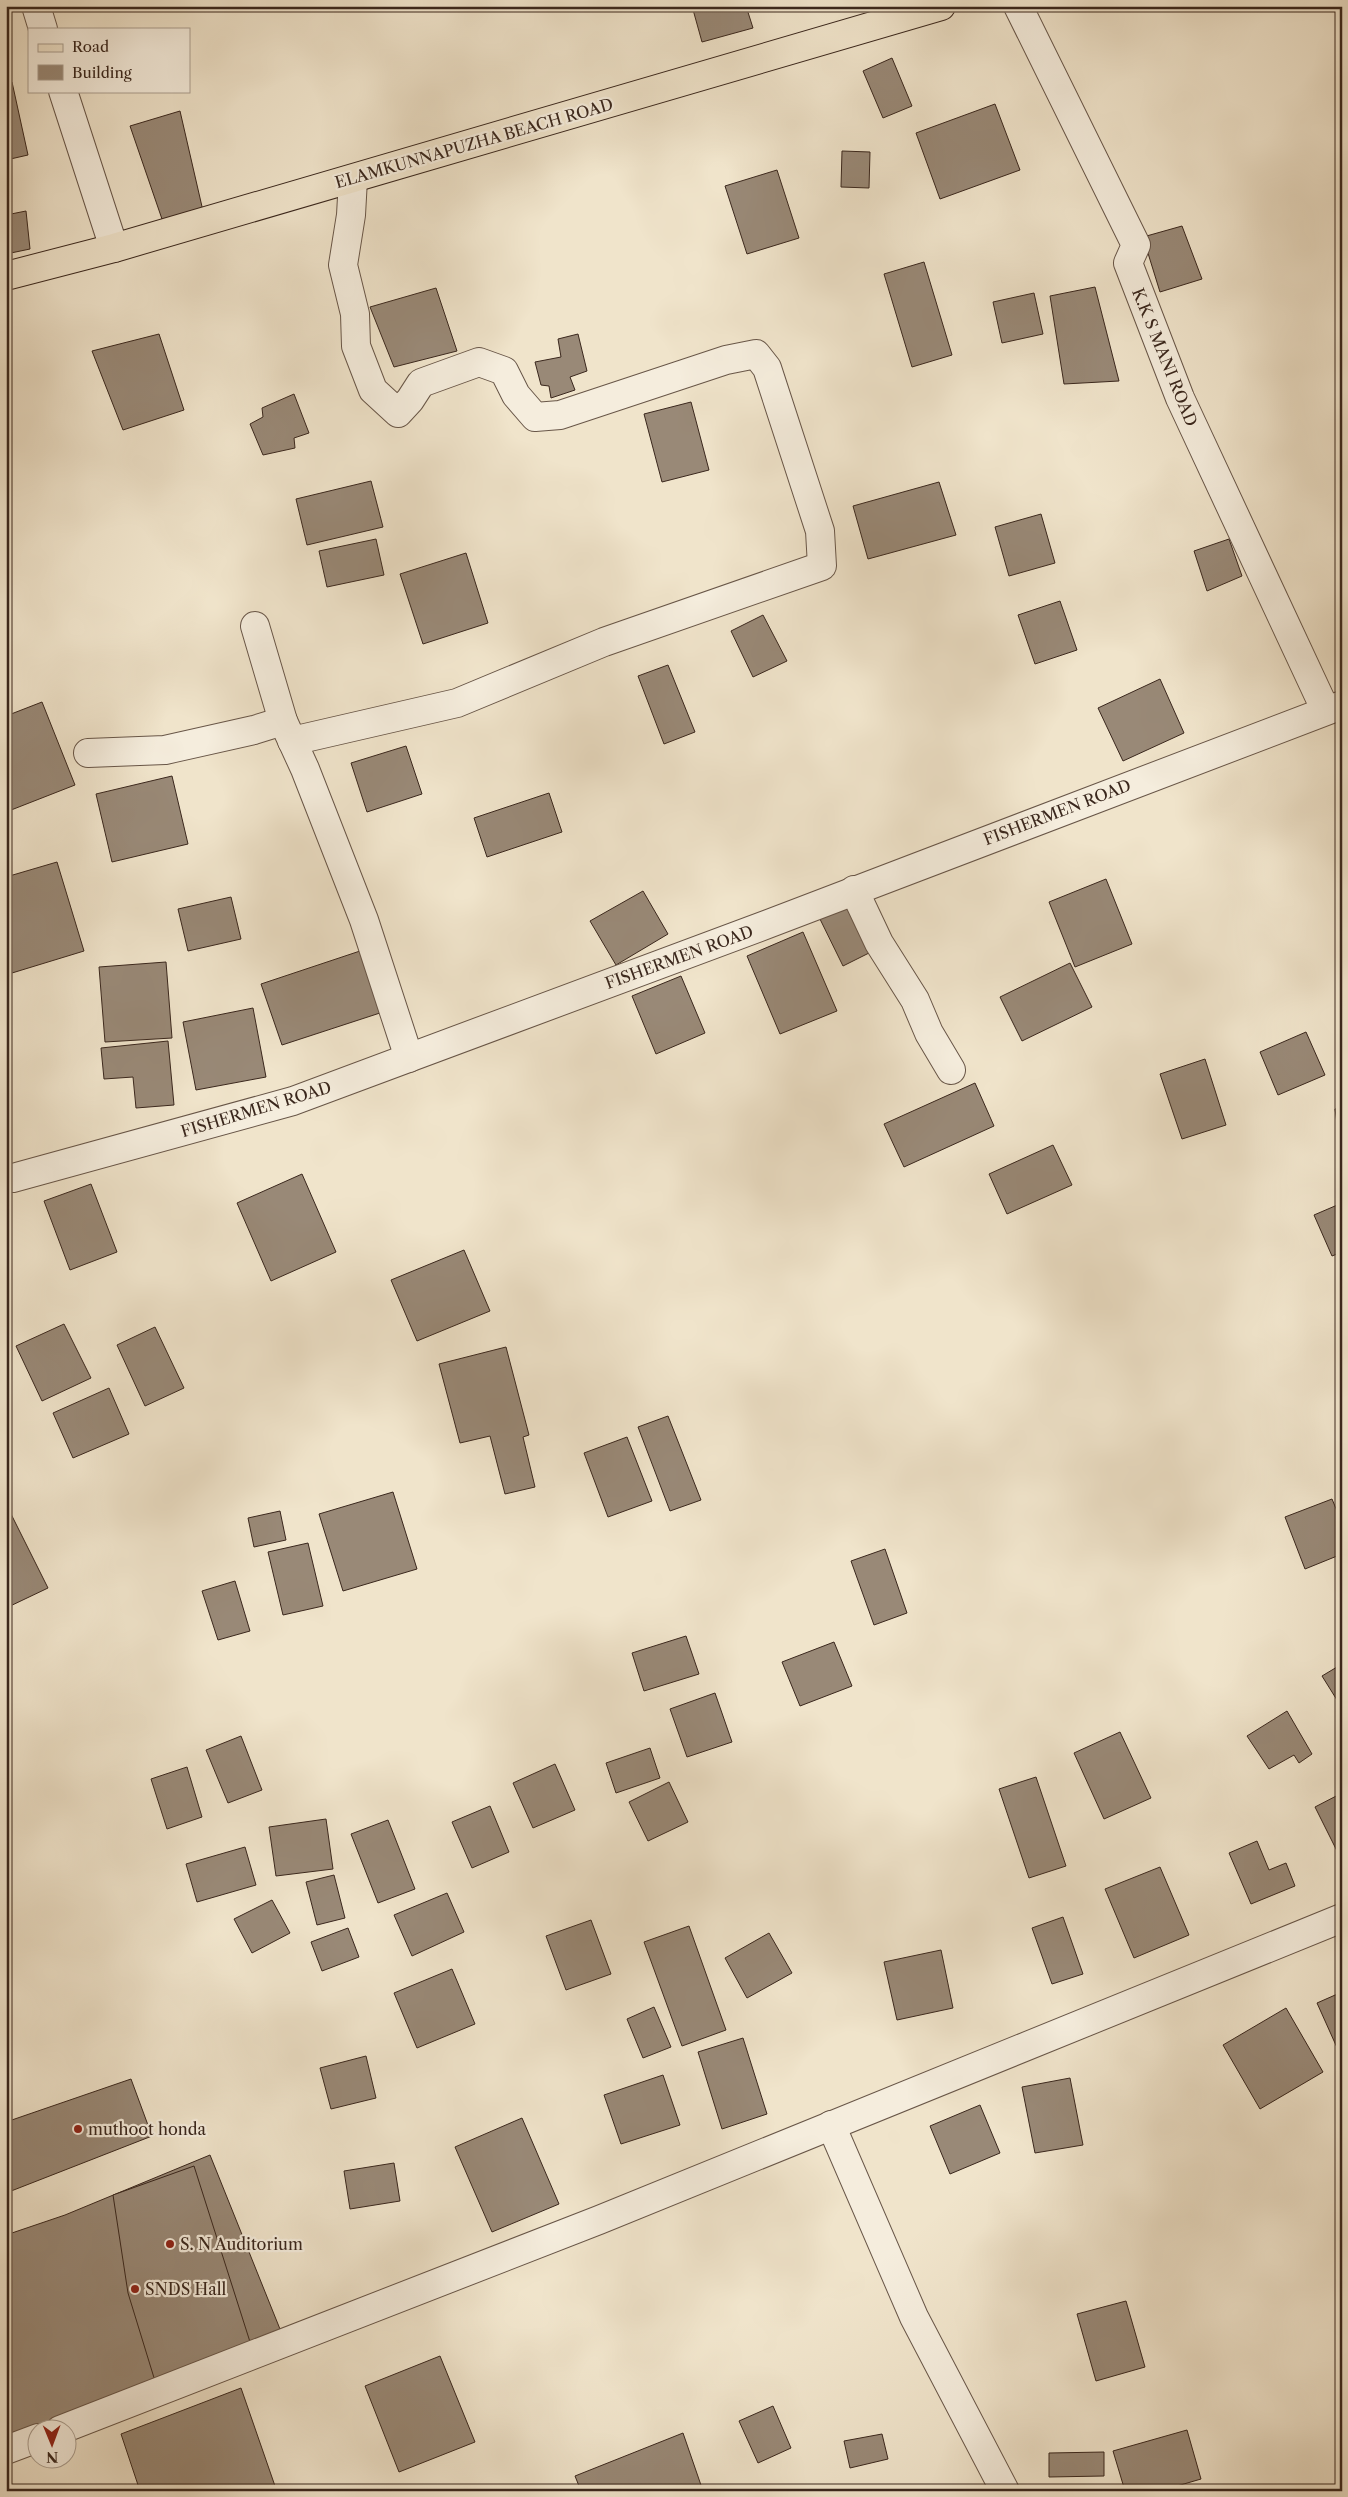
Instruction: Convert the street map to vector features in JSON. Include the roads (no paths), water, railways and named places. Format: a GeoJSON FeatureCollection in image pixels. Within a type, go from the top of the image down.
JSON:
{"type":"FeatureCollection","features":[{"type":"Feature","properties":{"kind":"main road","name":"ELAMKUNNAPUZHA BEACH ROAD"},"geometry":{"type":"LineString","coordinates":[[6,276],[114,248],[353,179],[923,9]]}},
{"type":"Feature","properties":{"kind":"street"},"geometry":{"type":"LineString","coordinates":[[36,6],[43,28]]}},
{"type":"Feature","properties":{"kind":"street","name":"K.K S MANI ROAD"},"geometry":{"type":"LineString","coordinates":[[1018,6],[1136,245],[1128,263],[1180,398],[1334,707]]}},
{"type":"Feature","properties":{"kind":"street"},"geometry":{"type":"LineString","coordinates":[[63,92],[114,248]]}},
{"type":"Feature","properties":{"kind":"street"},"geometry":{"type":"LineString","coordinates":[[88,753],[165,750],[254,730],[287,731],[457,702],[604,642],[822,566],[820,531],[767,368],[756,354],[726,360],[560,415],[535,417],[516,395],[504,371],[479,362],[421,383],[410,400],[398,413],[373,390],[356,346],[355,314],[343,265],[351,215],[353,179]]}},
{"type":"Feature","properties":{"kind":"street"},"geometry":{"type":"LineString","coordinates":[[255,626],[287,731],[364,920],[408,1058]]}},
{"type":"Feature","properties":{"kind":"street","name":"FISHERMEN ROAD"},"geometry":{"type":"LineString","coordinates":[[6,1178],[13,1178],[293,1101],[1334,707]]}},
{"type":"Feature","properties":{"kind":"street"},"geometry":{"type":"LineString","coordinates":[[854,890],[879,943],[915,1000],[929,1033],[951,1070]]}},
{"type":"Feature","properties":{"kind":"street"},"geometry":{"type":"LineString","coordinates":[[78,2423],[598,2220],[1342,1918]]}},
{"type":"Feature","properties":{"kind":"street"},"geometry":{"type":"LineString","coordinates":[[831,2125],[914,2317],[1005,2491]]}},
{"type":"Feature","properties":{"kind":"street"},"geometry":{"type":"LineString","coordinates":[[6,2450],[28,2442]]}},
{"type":"Feature","properties":{"kind":"place","name":"muthoot honda"},"geometry":{"type":"Point","coordinates":[78,2129]}},
{"type":"Feature","properties":{"kind":"place","name":"S. N Auditorium"},"geometry":{"type":"Point","coordinates":[170,2244]}},
{"type":"Feature","properties":{"kind":"place","name":"SNDS Hall"},"geometry":{"type":"Point","coordinates":[135,2289]}}]}
